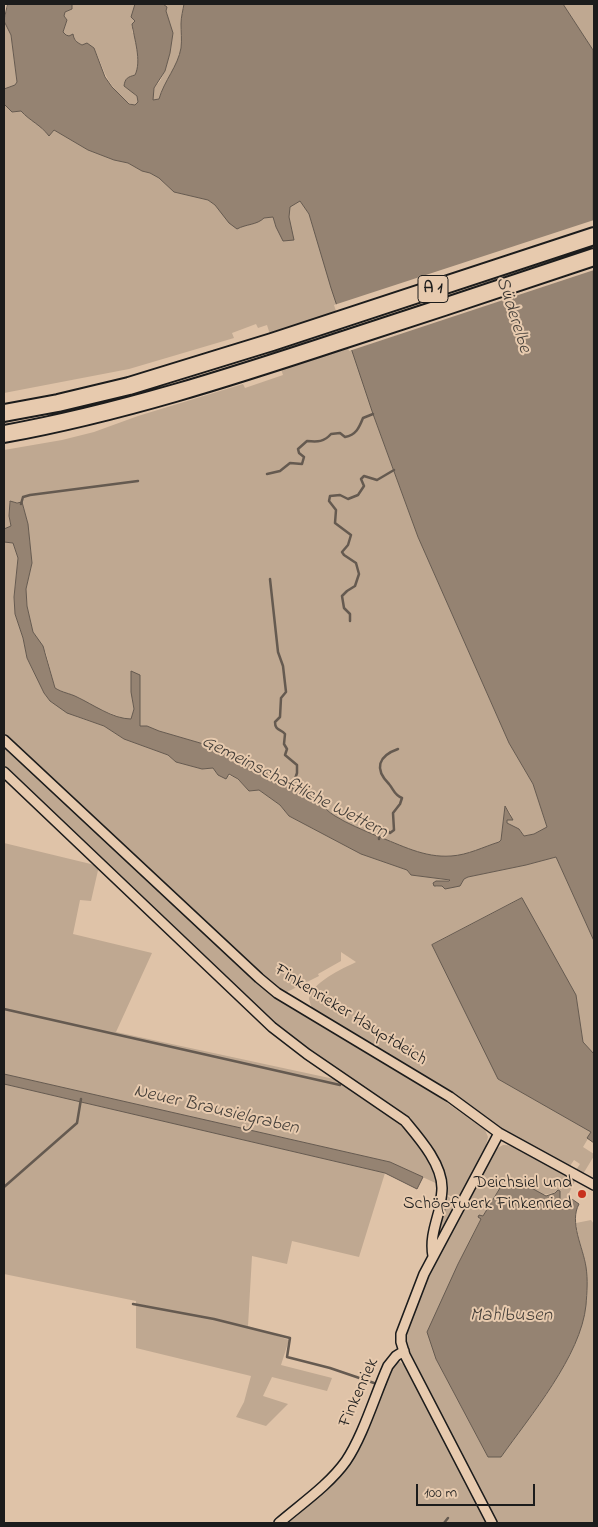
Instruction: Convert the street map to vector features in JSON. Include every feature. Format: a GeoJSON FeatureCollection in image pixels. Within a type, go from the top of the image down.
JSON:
{"type":"FeatureCollection","features":[{"type":"Feature","properties":{"kind":"highway","name":"A 1"},"geometry":{"type":"LineString","coordinates":[[4,413],[58,403],[129,386],[272,342],[594,236]]}},
{"type":"Feature","properties":{"kind":"highway","name":"A 1"},"geometry":{"type":"LineString","coordinates":[[4,434],[110,412],[167,396],[279,362],[594,257]]}},
{"type":"Feature","properties":{"kind":"street","name":"Finkenrieker Hauptdeich"},"geometry":{"type":"LineString","coordinates":[[4,740],[277,994],[450,1097],[499,1133],[594,1185]]}},
{"type":"Feature","properties":{"kind":"street"},"geometry":{"type":"LineString","coordinates":[[4,772],[272,1027],[306,1054],[405,1121],[418,1136],[432,1158],[441,1179],[441,1201],[431,1241],[434,1256]]}},
{"type":"Feature","properties":{"kind":"street","name":"Finkenriek"},"geometry":{"type":"LineString","coordinates":[[279,1523],[308,1499],[343,1465],[355,1444],[388,1366],[396,1356],[404,1351],[401,1338],[403,1328],[424,1274],[499,1133]]}},
{"type":"Feature","properties":{"kind":"street"},"geometry":{"type":"LineString","coordinates":[[404,1351],[492,1523]]}},
{"type":"Feature","properties":{"kind":"shaded area"},"geometry":{"type":"Polygon","coordinates":[[[72,4],[135,4],[133,18],[135,21],[132,31],[136,45],[137,72],[124,86],[137,96],[138,102],[136,105],[127,101],[116,91],[105,74],[94,48],[77,43],[63,32],[67,20],[64,16],[65,12],[72,9],[72,4]]]}},
{"type":"Feature","properties":{"kind":"shaded area"},"geometry":{"type":"Polygon","coordinates":[[[163,4],[184,4],[181,21],[181,48],[159,99],[152,100],[154,88],[165,71],[173,33],[166,11],[167,7],[163,4]]]}},
{"type":"Feature","properties":{"kind":"shaded area"},"geometry":{"type":"Polygon","coordinates":[[[563,4],[594,4],[594,52],[593,50],[563,4]]]}},
{"type":"Feature","properties":{"kind":"shaded area"},"geometry":{"type":"Polygon","coordinates":[[[4,21],[11,35],[17,82],[15,85],[4,89],[4,21]]]}},
{"type":"Feature","properties":{"kind":"shaded area"},"geometry":{"type":"Polygon","coordinates":[[[4,104],[12,112],[21,111],[49,136],[54,130],[88,150],[128,163],[150,173],[159,178],[174,192],[208,200],[243,225],[273,217],[276,227],[293,240],[289,217],[290,206],[300,201],[309,214],[373,414],[418,537],[509,743],[533,784],[547,827],[534,834],[524,836],[520,830],[507,823],[506,820],[512,820],[511,814],[505,806],[501,840],[499,842],[451,856],[422,853],[345,822],[330,813],[318,800],[231,752],[147,726],[140,726],[140,675],[132,699],[134,709],[131,719],[123,718],[91,706],[78,697],[67,695],[55,688],[46,653],[33,632],[27,606],[26,589],[32,563],[28,524],[22,502],[9,502],[11,526],[4,530],[4,450],[62,440],[94,432],[138,416],[243,384],[245,388],[283,375],[267,325],[258,328],[256,324],[232,333],[234,338],[129,369],[4,393],[4,104]]]}},
{"type":"Feature","properties":{"kind":"shaded area"},"geometry":{"type":"Polygon","coordinates":[[[4,542],[13,543],[18,557],[14,597],[15,614],[27,658],[44,693],[50,701],[77,717],[104,726],[124,739],[168,755],[176,762],[202,769],[214,768],[218,775],[232,776],[239,780],[249,791],[259,790],[280,805],[289,816],[361,854],[407,870],[411,875],[450,880],[436,881],[436,887],[462,883],[468,877],[556,857],[594,940],[594,1054],[583,1042],[576,995],[498,1079],[592,1132],[583,1147],[594,1154],[594,1156],[583,1174],[576,1170],[580,1164],[574,1160],[570,1166],[522,1142],[312,1009],[309,999],[316,987],[328,977],[356,962],[341,952],[341,961],[318,974],[319,976],[285,993],[273,986],[4,734],[4,542]]]}},
{"type":"Feature","properties":{"kind":"shaded area"},"geometry":{"type":"Polygon","coordinates":[[[4,745],[303,1015],[436,1095],[485,1130],[488,1137],[486,1145],[488,1147],[459,1200],[444,1193],[424,1140],[356,1085],[281,1030],[223,973],[201,955],[29,792],[4,765],[4,745]]]}},
{"type":"Feature","properties":{"kind":"shaded area"},"geometry":{"type":"Polygon","coordinates":[[[4,843],[99,866],[91,901],[80,900],[73,934],[152,953],[116,1032],[348,1082],[418,1136],[442,1186],[390,1162],[4,1074],[4,843]]]}},
{"type":"Feature","properties":{"kind":"shaded area"},"geometry":{"type":"Polygon","coordinates":[[[4,1084],[385,1173],[359,1257],[292,1241],[287,1264],[252,1256],[248,1326],[289,1340],[281,1365],[332,1378],[327,1391],[272,1377],[263,1396],[288,1404],[266,1426],[236,1417],[244,1402],[251,1376],[136,1348],[136,1301],[4,1274],[4,1084]]]}},
{"type":"Feature","properties":{"kind":"shaded area"},"geometry":{"type":"Polygon","coordinates":[[[503,1145],[528,1153],[575,1181],[565,1202],[560,1199],[560,1191],[558,1190],[553,1193],[539,1194],[500,1188],[483,1216],[480,1215],[481,1219],[458,1264],[436,1359],[488,1457],[501,1457],[558,1376],[570,1354],[579,1331],[585,1308],[587,1283],[586,1268],[576,1223],[591,1220],[594,1224],[594,1523],[497,1523],[405,1342],[425,1282],[494,1150],[503,1145]]]}},
{"type":"Feature","properties":{"kind":"shaded area"},"geometry":{"type":"Polygon","coordinates":[[[444,1194],[452,1199],[450,1203],[456,1206],[436,1241],[444,1194]]]}},
{"type":"Feature","properties":{"kind":"shaded area"},"geometry":{"type":"Polygon","coordinates":[[[395,1362],[400,1362],[406,1366],[486,1523],[284,1523],[341,1472],[395,1362]]]}},
{"type":"Feature","properties":{"kind":"water"},"geometry":{"type":"Polygon","coordinates":[[[8,4],[72,4],[72,9],[65,12],[64,16],[67,20],[63,32],[69,36],[73,34],[78,43],[82,45],[87,43],[94,48],[105,77],[112,87],[129,104],[135,105],[138,102],[137,96],[124,86],[129,77],[135,75],[138,63],[132,24],[135,21],[131,17],[135,4],[163,4],[167,7],[166,11],[173,33],[165,71],[154,88],[153,100],[159,99],[179,55],[184,4],[563,4],[593,50],[594,941],[556,857],[468,877],[464,879],[460,886],[445,889],[442,886],[434,886],[433,883],[436,881],[450,880],[411,875],[407,870],[361,854],[289,816],[280,805],[259,790],[249,791],[238,779],[229,774],[226,779],[218,775],[213,768],[202,769],[176,762],[168,755],[124,739],[104,726],[67,713],[50,701],[44,693],[27,658],[15,614],[14,597],[18,558],[13,543],[4,542],[4,529],[11,526],[9,516],[10,501],[22,502],[28,524],[32,563],[26,589],[27,606],[33,632],[43,646],[55,688],[117,717],[131,719],[134,709],[131,692],[131,671],[140,675],[140,726],[147,726],[231,752],[318,800],[330,813],[345,822],[422,853],[451,856],[499,842],[501,840],[505,806],[513,820],[507,820],[507,823],[519,829],[524,836],[534,834],[547,827],[533,784],[509,743],[418,537],[373,414],[331,288],[309,214],[300,201],[290,207],[289,217],[294,240],[283,241],[273,217],[264,218],[237,229],[208,200],[174,192],[159,178],[150,173],[128,163],[88,150],[54,130],[49,136],[21,111],[12,112],[4,104],[4,89],[15,85],[17,82],[11,35],[4,21],[8,4]]]}},
{"type":"Feature","properties":{"kind":"water"},"geometry":{"type":"Polygon","coordinates":[[[522,898],[576,995],[583,1042],[594,1054],[594,1143],[587,1138],[591,1132],[498,1079],[432,945],[522,898]]]}},
{"type":"Feature","properties":{"kind":"water"},"geometry":{"type":"Polygon","coordinates":[[[4,1074],[390,1162],[423,1177],[417,1189],[385,1173],[4,1084],[4,1074]]]}},
{"type":"Feature","properties":{"kind":"water","name":"Mahlbusen"},"geometry":{"type":"Polygon","coordinates":[[[514,1182],[526,1185],[546,1196],[558,1190],[560,1191],[560,1199],[565,1202],[569,1197],[579,1204],[575,1219],[587,1272],[586,1305],[575,1345],[565,1365],[501,1457],[488,1457],[436,1359],[427,1332],[481,1219],[478,1217],[479,1215],[483,1216],[500,1188],[514,1182]]]}},
{"type":"Feature","properties":{"kind":"pier"},"geometry":{"type":"Polygon","coordinates":[[[594,220],[594,270],[349,351],[334,305],[594,220]]]}},
{"type":"Feature","properties":{"kind":"waterway"},"geometry":{"type":"LineString","coordinates":[[267,474],[280,471],[290,463],[302,464],[304,457],[299,453],[298,449],[307,441],[321,441],[331,434],[340,433],[345,437],[352,435],[363,418],[373,414]]}},
{"type":"Feature","properties":{"kind":"waterway"},"geometry":{"type":"LineString","coordinates":[[350,621],[350,614],[344,608],[342,596],[355,586],[359,574],[356,563],[342,552],[348,545],[351,535],[335,523],[336,510],[329,501],[330,496],[340,495],[348,499],[358,495],[364,486],[361,479],[364,476],[377,480],[394,470]]}},
{"type":"Feature","properties":{"kind":"waterway"},"geometry":{"type":"LineString","coordinates":[[21,504],[23,497],[30,495],[138,481]]}},
{"type":"Feature","properties":{"kind":"waterway","name":"Gemeinschaftliche Wettern"},"geometry":{"type":"LineString","coordinates":[[270,579],[278,652],[283,666],[286,692],[281,698],[280,717],[275,722],[275,725],[285,734],[284,744],[287,749],[285,755],[297,765],[297,773],[292,788]]}},
{"type":"Feature","properties":{"kind":"waterway","name":"Gemeinschaftliche Wettern"},"geometry":{"type":"LineString","coordinates":[[379,839],[379,826],[390,833],[394,830],[393,813],[402,798],[396,794],[384,778],[381,773],[380,764],[386,755],[398,749]]}},
{"type":"Feature","properties":{"kind":"waterway"},"geometry":{"type":"LineString","coordinates":[[4,1009],[340,1085]]}},
{"type":"Feature","properties":{"kind":"waterway"},"geometry":{"type":"LineString","coordinates":[[4,1187],[77,1123],[81,1099]]}},
{"type":"Feature","properties":{"kind":"waterway"},"geometry":{"type":"LineString","coordinates":[[133,1304],[214,1319],[290,1338],[287,1357],[330,1368],[374,1383]]}},
{"type":"Feature","properties":{"kind":"waterway"},"geometry":{"type":"LineString","coordinates":[[444,1523],[448,1518]]}},
{"type":"Feature","properties":{"kind":"place","name":"Deichsiel und Schöpfwerk Finkenried"},"geometry":{"type":"Point","coordinates":[582,1194]}},
{"type":"Feature","properties":{"kind":"water label","name":"Süderelbe"},"geometry":{"type":"Point","coordinates":[512,315]}},
{"type":"Feature","properties":{"kind":"water label","name":"Neuer Brausielgraben"},"geometry":{"type":"Point","coordinates":[216,1111]}}]}
